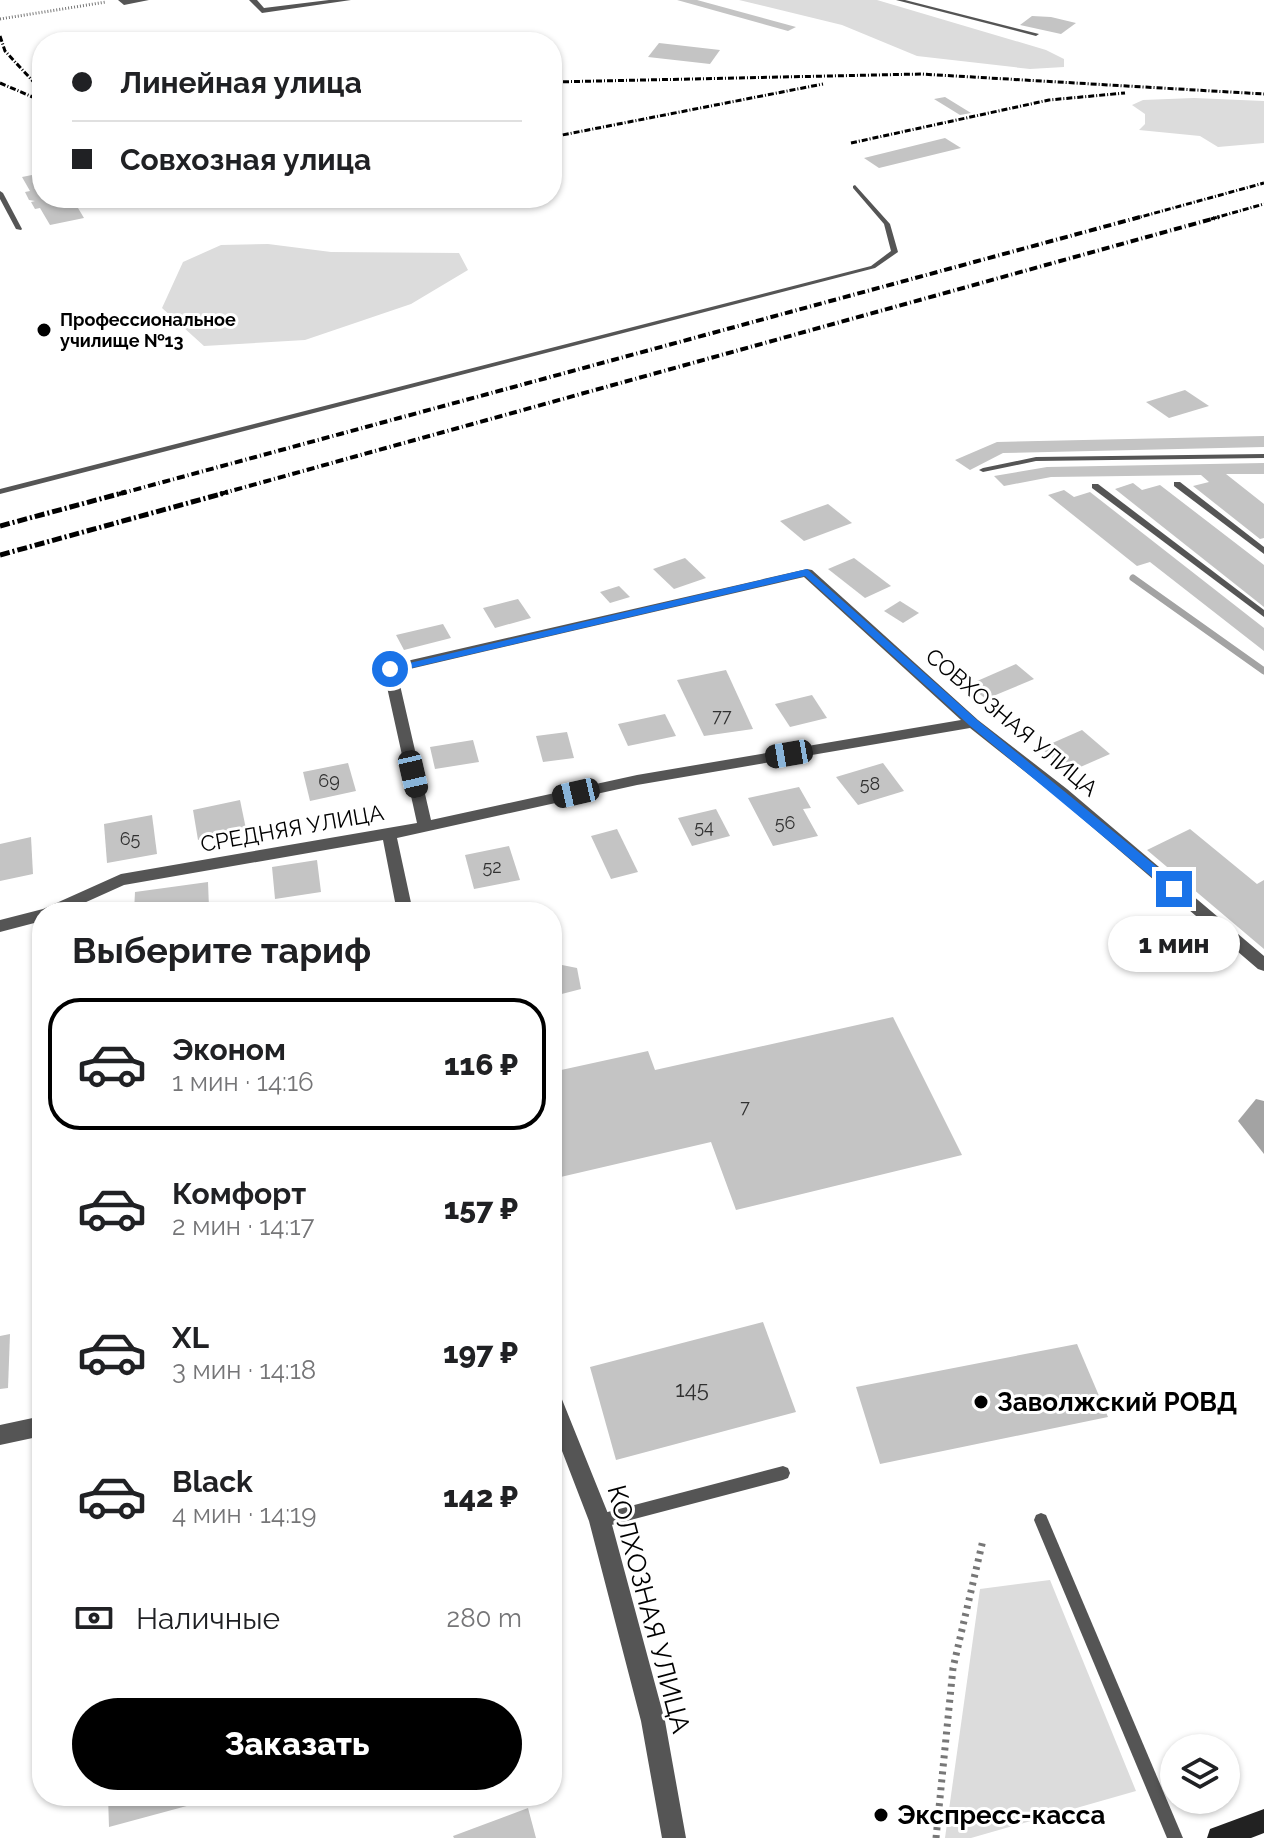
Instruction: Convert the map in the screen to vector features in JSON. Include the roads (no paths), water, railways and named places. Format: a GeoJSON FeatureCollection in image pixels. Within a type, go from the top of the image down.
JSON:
{"type":"FeatureCollection","features":[{"type":"Feature","properties":{"kind":"main road"},"geometry":{"type":"LineString","coordinates":[[1219,1838],[1264,1821]]}},
{"type":"Feature","properties":{"kind":"street"},"geometry":{"type":"LineString","coordinates":[[120,1],[145,0]]}},
{"type":"Feature","properties":{"kind":"street"},"geometry":{"type":"LineString","coordinates":[[253,0],[262,11],[347,0]]}},
{"type":"Feature","properties":{"kind":"street","name":"СОВХОЗНАЯ УЛИЦА"},"geometry":{"type":"LineString","coordinates":[[425,826],[390,669],[807,573],[973,723],[1062,793],[1264,965]]}},
{"type":"Feature","properties":{"kind":"street","name":"СРЕДНЯЯ УЛИЦА"},"geometry":{"type":"LineString","coordinates":[[72,902],[121,880],[389,834],[637,780],[973,723]]}},
{"type":"Feature","properties":{"kind":"street"},"geometry":{"type":"LineString","coordinates":[[389,834],[403,902]]}},
{"type":"Feature","properties":{"kind":"street"},"geometry":{"type":"LineString","coordinates":[[0,926],[32,918]]}},
{"type":"Feature","properties":{"kind":"street","name":"КОЛХОЗНАЯ УЛИЦА"},"geometry":{"type":"LineString","coordinates":[[562,1424],[600,1521],[653,1721],[674,1838]]}},
{"type":"Feature","properties":{"kind":"street"},"geometry":{"type":"LineString","coordinates":[[0,1435],[32,1428]]}},
{"type":"Feature","properties":{"kind":"lane"},"geometry":{"type":"LineString","coordinates":[[899,0],[1036,34]]}},
{"type":"Feature","properties":{"kind":"lane"},"geometry":{"type":"LineString","coordinates":[[0,492],[873,267],[895,252],[887,224],[855,187]]}},
{"type":"Feature","properties":{"kind":"lane"},"geometry":{"type":"LineString","coordinates":[[0,193],[4,208],[19,229]]}},
{"type":"Feature","properties":{"kind":"lane"},"geometry":{"type":"LineString","coordinates":[[983,470],[1036,459],[1264,456]]}},
{"type":"Feature","properties":{"kind":"lane"},"geometry":{"type":"LineString","coordinates":[[1177,484],[1264,551]]}},
{"type":"Feature","properties":{"kind":"lane"},"geometry":{"type":"LineString","coordinates":[[1095,486],[1264,614]]}},
{"type":"Feature","properties":{"kind":"lane"},"geometry":{"type":"LineString","coordinates":[[600,1521],[783,1473]]}},
{"type":"Feature","properties":{"kind":"lane"},"geometry":{"type":"LineString","coordinates":[[1041,1520],[1175,1838]]}},
{"type":"Feature","properties":{"kind":"waterway"},"geometry":{"type":"LineString","coordinates":[[1133,578],[1264,671]]}},
{"type":"Feature","properties":{"kind":"railway"},"geometry":{"type":"LineString","coordinates":[[0,36],[5,51],[32,80]]}},
{"type":"Feature","properties":{"kind":"railway"},"geometry":{"type":"LineString","coordinates":[[562,82],[921,74],[1264,94]]}},
{"type":"Feature","properties":{"kind":"railway"},"geometry":{"type":"LineString","coordinates":[[0,83],[32,97]]}},
{"type":"Feature","properties":{"kind":"railway"},"geometry":{"type":"LineString","coordinates":[[562,135],[823,84]]}},
{"type":"Feature","properties":{"kind":"railway"},"geometry":{"type":"LineString","coordinates":[[851,143],[1049,100],[1125,93]]}},
{"type":"Feature","properties":{"kind":"railway"},"geometry":{"type":"LineString","coordinates":[[1133,219],[1264,183]]}},
{"type":"Feature","properties":{"kind":"railway"},"geometry":{"type":"LineString","coordinates":[[1211,219],[1264,204]]}},
{"type":"Feature","properties":{"kind":"railway"},"geometry":{"type":"LineString","coordinates":[[119,494],[1140,217]]}},
{"type":"Feature","properties":{"kind":"railway"},"geometry":{"type":"LineString","coordinates":[[220,494],[1219,217]]}},
{"type":"Feature","properties":{"kind":"railway"},"geometry":{"type":"LineString","coordinates":[[0,526],[126,492]]}},
{"type":"Feature","properties":{"kind":"railway"},"geometry":{"type":"LineString","coordinates":[[0,555],[228,492]]}},
{"type":"Feature","properties":{"kind":"place","name":"Профессиональное училище №13"},"geometry":{"type":"Point","coordinates":[44,330]}},
{"type":"Feature","properties":{"kind":"place","name":"Заволжский РОВД"},"geometry":{"type":"Point","coordinates":[981,1402]}},
{"type":"Feature","properties":{"kind":"place","name":"Экспресс-касса"},"geometry":{"type":"Point","coordinates":[881,1815]}}]}
